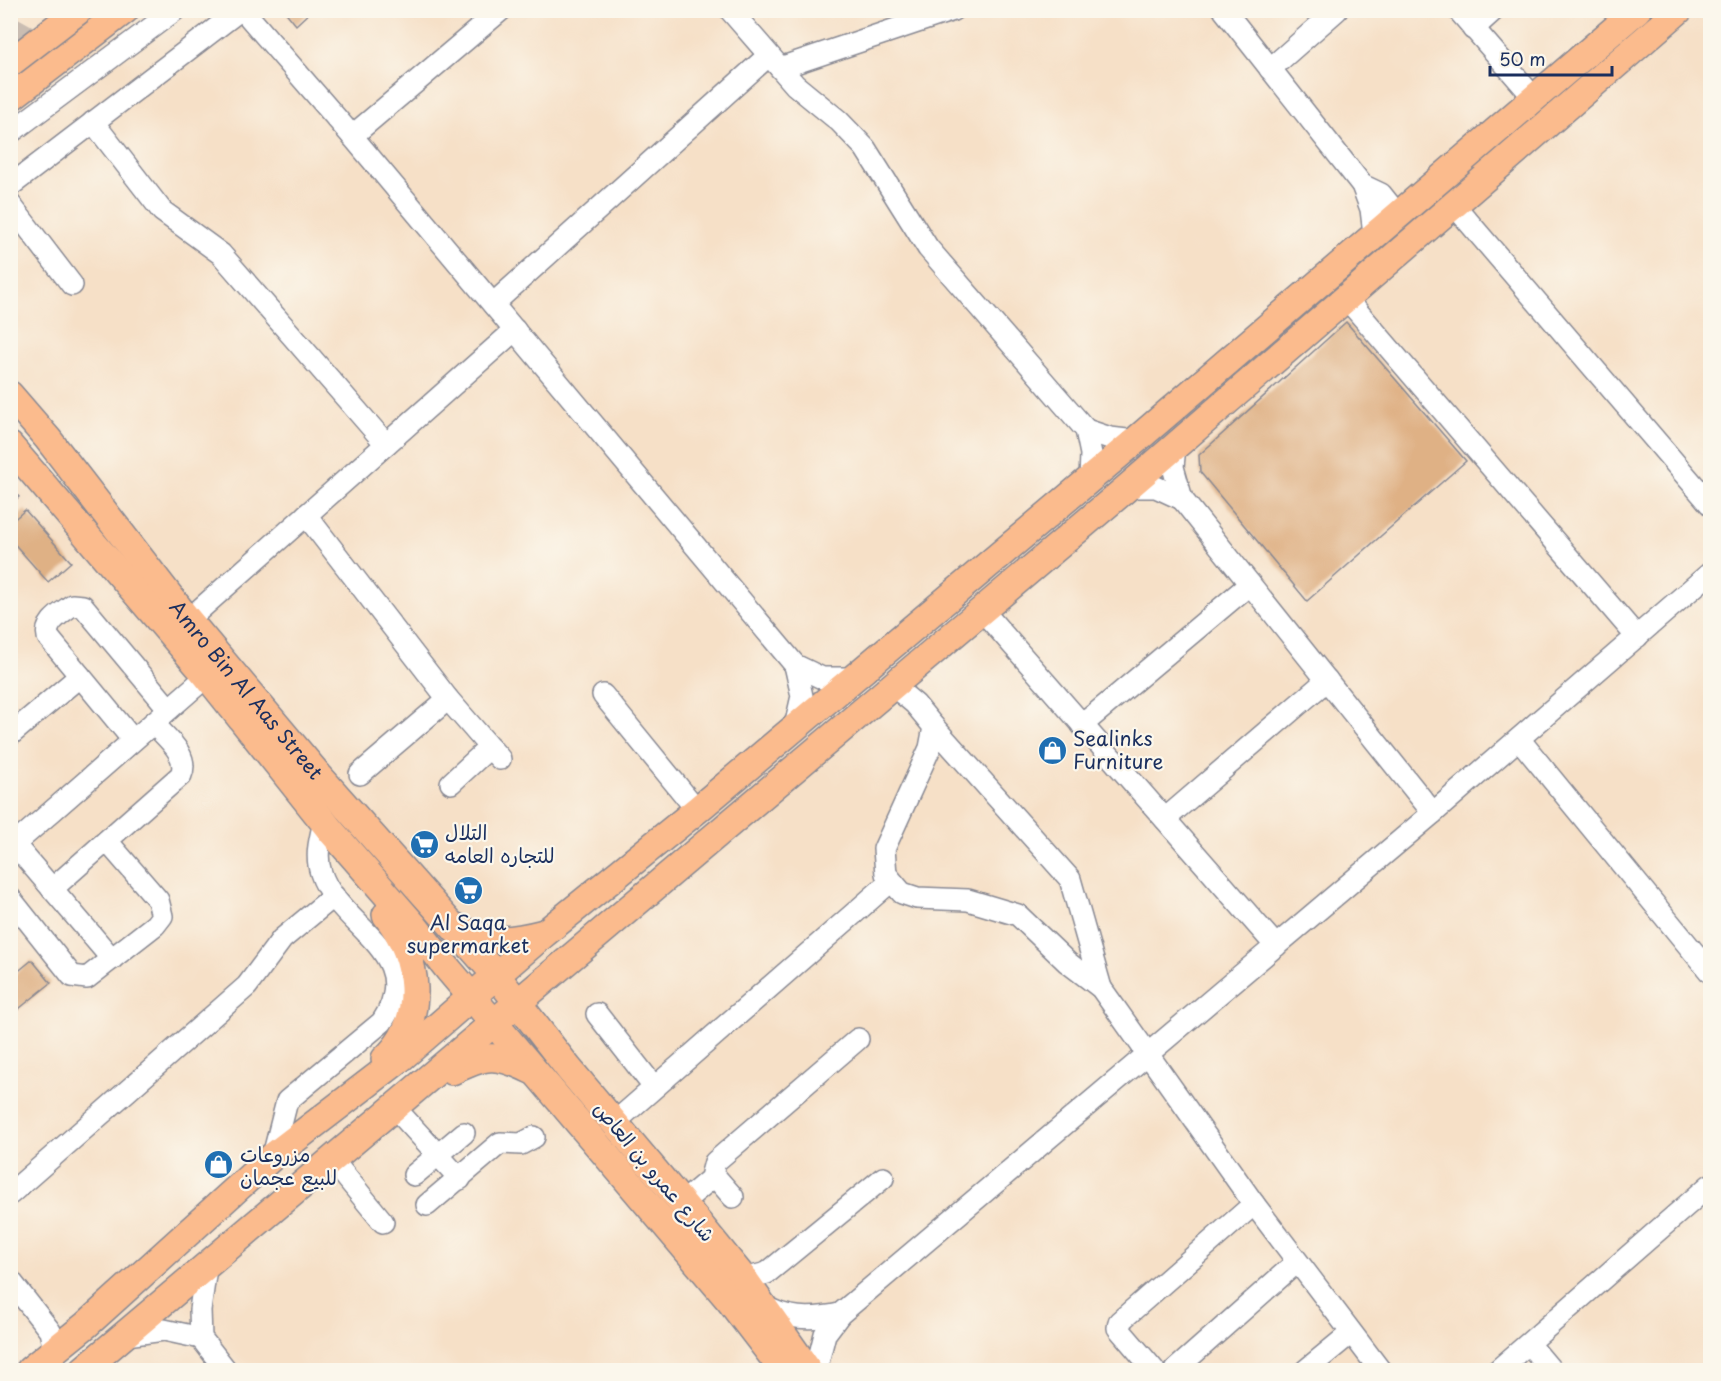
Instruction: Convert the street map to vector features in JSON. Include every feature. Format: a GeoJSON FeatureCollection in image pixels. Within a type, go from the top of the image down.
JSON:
{"type":"FeatureCollection","features":[{"type":"Feature","properties":{"kind":"main road"},"geometry":{"type":"LineString","coordinates":[[10,63],[78,10]]}},
{"type":"Feature","properties":{"kind":"main road"},"geometry":{"type":"LineString","coordinates":[[10,98],[125,10]]}},
{"type":"Feature","properties":{"kind":"main road"},"geometry":{"type":"LineString","coordinates":[[30,1371],[273,1156],[401,1058],[545,933],[698,810],[851,678],[1135,441],[1637,10]]}},
{"type":"Feature","properties":{"kind":"main road"},"geometry":{"type":"LineString","coordinates":[[83,1371],[1128,487],[1679,10]]}},
{"type":"Feature","properties":{"kind":"main road"},"geometry":{"type":"LineString","coordinates":[[54,42],[96,33]]}},
{"type":"Feature","properties":{"kind":"main road"},"geometry":{"type":"LineString","coordinates":[[1454,204],[1453,192],[1458,180],[1520,126],[1532,101]]}},
{"type":"Feature","properties":{"kind":"main road"},"geometry":{"type":"LineString","coordinates":[[1346,298],[1354,279],[1394,237],[1397,214]]}},
{"type":"Feature","properties":{"kind":"main road","name":"Amro Bin Al Aas Street"},"geometry":{"type":"LineString","coordinates":[[10,395],[48,439],[188,620],[319,776],[496,975]]}},
{"type":"Feature","properties":{"kind":"main road","name":"Amro Bin Al Aas Street"},"geometry":{"type":"LineString","coordinates":[[10,446],[207,676],[331,830],[472,997]]}},
{"type":"Feature","properties":{"kind":"main road"},"geometry":{"type":"LineString","coordinates":[[304,1131],[316,1116],[391,1053],[408,1027],[415,996],[413,965],[401,936],[357,879],[331,830]]}},
{"type":"Feature","properties":{"kind":"main road"},"geometry":{"type":"LineString","coordinates":[[449,923],[488,940],[519,940],[545,933]]}},
{"type":"Feature","properties":{"kind":"main road"},"geometry":{"type":"LineString","coordinates":[[555,1052],[546,1024],[544,1008],[549,987],[558,970]]}},
{"type":"Feature","properties":{"kind":"main road","name":"شارع عمرو بن العاص"},"geometry":{"type":"LineString","coordinates":[[496,975],[555,1052],[744,1279],[808,1371]]}},
{"type":"Feature","properties":{"kind":"main road","name":"شارع عمرو بن العاص"},"geometry":{"type":"LineString","coordinates":[[472,997],[730,1301],[783,1371]]}},
{"type":"Feature","properties":{"kind":"main road"},"geometry":{"type":"LineString","coordinates":[[419,1088],[487,1056],[498,1056],[535,1072]]}},
{"type":"Feature","properties":{"kind":"street"},"geometry":{"type":"LineString","coordinates":[[10,133],[175,10]]}},
{"type":"Feature","properties":{"kind":"street"},"geometry":{"type":"LineString","coordinates":[[10,186],[242,10],[352,136],[795,665],[822,678],[851,678]]}},
{"type":"Feature","properties":{"kind":"street"},"geometry":{"type":"LineString","coordinates":[[352,136],[501,10]]}},
{"type":"Feature","properties":{"kind":"street"},"geometry":{"type":"LineString","coordinates":[[730,10],[774,62],[809,98],[839,121],[865,148],[928,248],[1086,430],[1091,454],[1090,479]]}},
{"type":"Feature","properties":{"kind":"street"},"geometry":{"type":"LineString","coordinates":[[493,304],[774,62],[952,10]]}},
{"type":"Feature","properties":{"kind":"street"},"geometry":{"type":"LineString","coordinates":[[1224,10],[1362,185],[1371,209],[1374,234]]}},
{"type":"Feature","properties":{"kind":"street"},"geometry":{"type":"LineString","coordinates":[[1270,69],[1337,10]]}},
{"type":"Feature","properties":{"kind":"street"},"geometry":{"type":"LineString","coordinates":[[1458,10],[1532,101]]}},
{"type":"Feature","properties":{"kind":"street"},"geometry":{"type":"LineString","coordinates":[[1473,28],[1494,10]]}},
{"type":"Feature","properties":{"kind":"street"},"geometry":{"type":"LineString","coordinates":[[93,122],[162,211],[221,254],[386,444]]}},
{"type":"Feature","properties":{"kind":"street"},"geometry":{"type":"LineString","coordinates":[[1362,185],[1381,194],[1397,214]]}},
{"type":"Feature","properties":{"kind":"street"},"geometry":{"type":"LineString","coordinates":[[10,204],[72,285]]}},
{"type":"Feature","properties":{"kind":"street"},"geometry":{"type":"LineString","coordinates":[[1454,204],[1710,504]]}},
{"type":"Feature","properties":{"kind":"street"},"geometry":{"type":"LineString","coordinates":[[1346,298],[1637,637]]}},
{"type":"Feature","properties":{"kind":"street"},"geometry":{"type":"LineString","coordinates":[[188,620],[514,330]]}},
{"type":"Feature","properties":{"kind":"street"},"geometry":{"type":"LineString","coordinates":[[1086,430],[1110,438],[1135,441]]}},
{"type":"Feature","properties":{"kind":"street"},"geometry":{"type":"LineString","coordinates":[[1175,446],[1173,467],[1182,499],[1433,813]]}},
{"type":"Feature","properties":{"kind":"street"},"geometry":{"type":"LineString","coordinates":[[1128,487],[1156,488],[1182,499]]}},
{"type":"Feature","properties":{"kind":"street"},"geometry":{"type":"LineString","coordinates":[[306,515],[448,699],[495,753],[451,783]]}},
{"type":"Feature","properties":{"kind":"street"},"geometry":{"type":"LineString","coordinates":[[816,1371],[825,1334],[840,1314],[1433,813],[1710,573]]}},
{"type":"Feature","properties":{"kind":"street"},"geometry":{"type":"LineString","coordinates":[[1082,725],[1250,584]]}},
{"type":"Feature","properties":{"kind":"street"},"geometry":{"type":"LineString","coordinates":[[133,740],[47,634],[50,624],[75,604],[83,606],[169,709]]}},
{"type":"Feature","properties":{"kind":"street"},"geometry":{"type":"LineString","coordinates":[[982,610],[1276,946]]}},
{"type":"Feature","properties":{"kind":"street"},"geometry":{"type":"LineString","coordinates":[[795,665],[802,696],[795,727]]}},
{"type":"Feature","properties":{"kind":"street"},"geometry":{"type":"LineString","coordinates":[[10,735],[80,676]]}},
{"type":"Feature","properties":{"kind":"street"},"geometry":{"type":"LineString","coordinates":[[111,960],[52,889],[12,846],[207,676]]}},
{"type":"Feature","properties":{"kind":"street"},"geometry":{"type":"LineString","coordinates":[[1165,819],[1327,680]]}},
{"type":"Feature","properties":{"kind":"street"},"geometry":{"type":"LineString","coordinates":[[892,686],[915,704],[1070,879],[1101,988],[1254,1204],[1380,1371]]}},
{"type":"Feature","properties":{"kind":"street"},"geometry":{"type":"LineString","coordinates":[[603,695],[698,810]]}},
{"type":"Feature","properties":{"kind":"street"},"geometry":{"type":"LineString","coordinates":[[360,774],[448,699]]}},
{"type":"Feature","properties":{"kind":"street"},"geometry":{"type":"LineString","coordinates":[[52,889],[177,780],[183,769],[182,756],[153,723]]}},
{"type":"Feature","properties":{"kind":"street"},"geometry":{"type":"LineString","coordinates":[[934,727],[930,748],[884,849],[884,866],[890,882],[909,896],[968,900],[1018,915],[1067,962],[1101,988]]}},
{"type":"Feature","properties":{"kind":"street"},"geometry":{"type":"LineString","coordinates":[[1519,739],[1710,972]]}},
{"type":"Feature","properties":{"kind":"street"},"geometry":{"type":"LineString","coordinates":[[273,1156],[287,1101],[374,1030],[388,1012],[392,1002],[395,980],[388,958],[334,896],[324,880],[318,862],[331,830]]}},
{"type":"Feature","properties":{"kind":"street"},"geometry":{"type":"LineString","coordinates":[[10,898],[72,976],[87,978],[155,925],[162,910],[158,900],[108,841]]}},
{"type":"Feature","properties":{"kind":"street"},"geometry":{"type":"LineString","coordinates":[[615,1122],[890,882]]}},
{"type":"Feature","properties":{"kind":"street"},"geometry":{"type":"LineString","coordinates":[[10,1194],[252,981],[276,944],[334,896]]}},
{"type":"Feature","properties":{"kind":"street"},"geometry":{"type":"LineString","coordinates":[[597,1014],[654,1087]]}},
{"type":"Feature","properties":{"kind":"street"},"geometry":{"type":"LineString","coordinates":[[733,1197],[714,1176],[712,1169],[715,1162],[858,1039]]}},
{"type":"Feature","properties":{"kind":"street"},"geometry":{"type":"LineString","coordinates":[[394,1108],[460,1179]]}},
{"type":"Feature","properties":{"kind":"street"},"geometry":{"type":"LineString","coordinates":[[414,1175],[464,1133]]}},
{"type":"Feature","properties":{"kind":"street"},"geometry":{"type":"LineString","coordinates":[[427,1205],[500,1143],[521,1144],[534,1137]]}},
{"type":"Feature","properties":{"kind":"street"},"geometry":{"type":"LineString","coordinates":[[333,1161],[383,1222]]}},
{"type":"Feature","properties":{"kind":"street"},"geometry":{"type":"LineString","coordinates":[[682,1203],[714,1176]]}},
{"type":"Feature","properties":{"kind":"street"},"geometry":{"type":"LineString","coordinates":[[744,1279],[767,1273],[883,1178]]}},
{"type":"Feature","properties":{"kind":"street"},"geometry":{"type":"LineString","coordinates":[[1498,1371],[1710,1185]]}},
{"type":"Feature","properties":{"kind":"street"},"geometry":{"type":"LineString","coordinates":[[1154,1371],[1120,1331],[1119,1322],[1254,1204]]}},
{"type":"Feature","properties":{"kind":"street"},"geometry":{"type":"LineString","coordinates":[[1175,1371],[1298,1262]]}},
{"type":"Feature","properties":{"kind":"street"},"geometry":{"type":"LineString","coordinates":[[206,1268],[200,1310],[201,1338],[226,1371]]}},
{"type":"Feature","properties":{"kind":"street"},"geometry":{"type":"LineString","coordinates":[[10,1280],[50,1331],[54,1351]]}},
{"type":"Feature","properties":{"kind":"street"},"geometry":{"type":"LineString","coordinates":[[761,1304],[773,1312],[789,1317],[806,1318],[840,1314]]}},
{"type":"Feature","properties":{"kind":"street"},"geometry":{"type":"LineString","coordinates":[[126,1335],[164,1330],[201,1338]]}},
{"type":"Feature","properties":{"kind":"street"},"geometry":{"type":"LineString","coordinates":[[1306,1371],[1351,1333]]}},
{"type":"Feature","properties":{"kind":"street"},"geometry":{"type":"LineString","coordinates":[[1530,1345],[1551,1371]]}},
{"type":"Feature","properties":{"kind":"building"},"geometry":{"type":"Polygon","coordinates":[[[284,10],[312,10],[296,25],[284,10]]]}},
{"type":"Feature","properties":{"kind":"building"},"geometry":{"type":"Polygon","coordinates":[[[1346,322],[1466,461],[1307,601],[1200,472],[1199,455],[1346,322]]]}},
{"type":"Feature","properties":{"kind":"building"},"geometry":{"type":"Polygon","coordinates":[[[10,487],[19,497],[10,504],[10,487]]]}},
{"type":"Feature","properties":{"kind":"building"},"geometry":{"type":"Polygon","coordinates":[[[25,510],[71,562],[48,582],[10,539],[10,523],[25,510]]]}},
{"type":"Feature","properties":{"kind":"building"},"geometry":{"type":"Polygon","coordinates":[[[32,960],[51,983],[10,1016],[10,978],[32,960]]]}},
{"type":"Feature","properties":{"kind":"tunnel"},"geometry":{"type":"LineString","coordinates":[[10,29],[28,39],[54,42]]}},
{"type":"Feature","properties":{"kind":"place","name":"Sealinks Furniture"},"geometry":{"type":"Point","coordinates":[1052,750]}},
{"type":"Feature","properties":{"kind":"place","name":"التلال للتجاره العامه"},"geometry":{"type":"Point","coordinates":[424,844]}},
{"type":"Feature","properties":{"kind":"place","name":"Al Saqa supermarket"},"geometry":{"type":"Point","coordinates":[468,891]}},
{"type":"Feature","properties":{"kind":"place","name":"مزروعات للبيع عجمان"},"geometry":{"type":"Point","coordinates":[219,1165]}}]}
